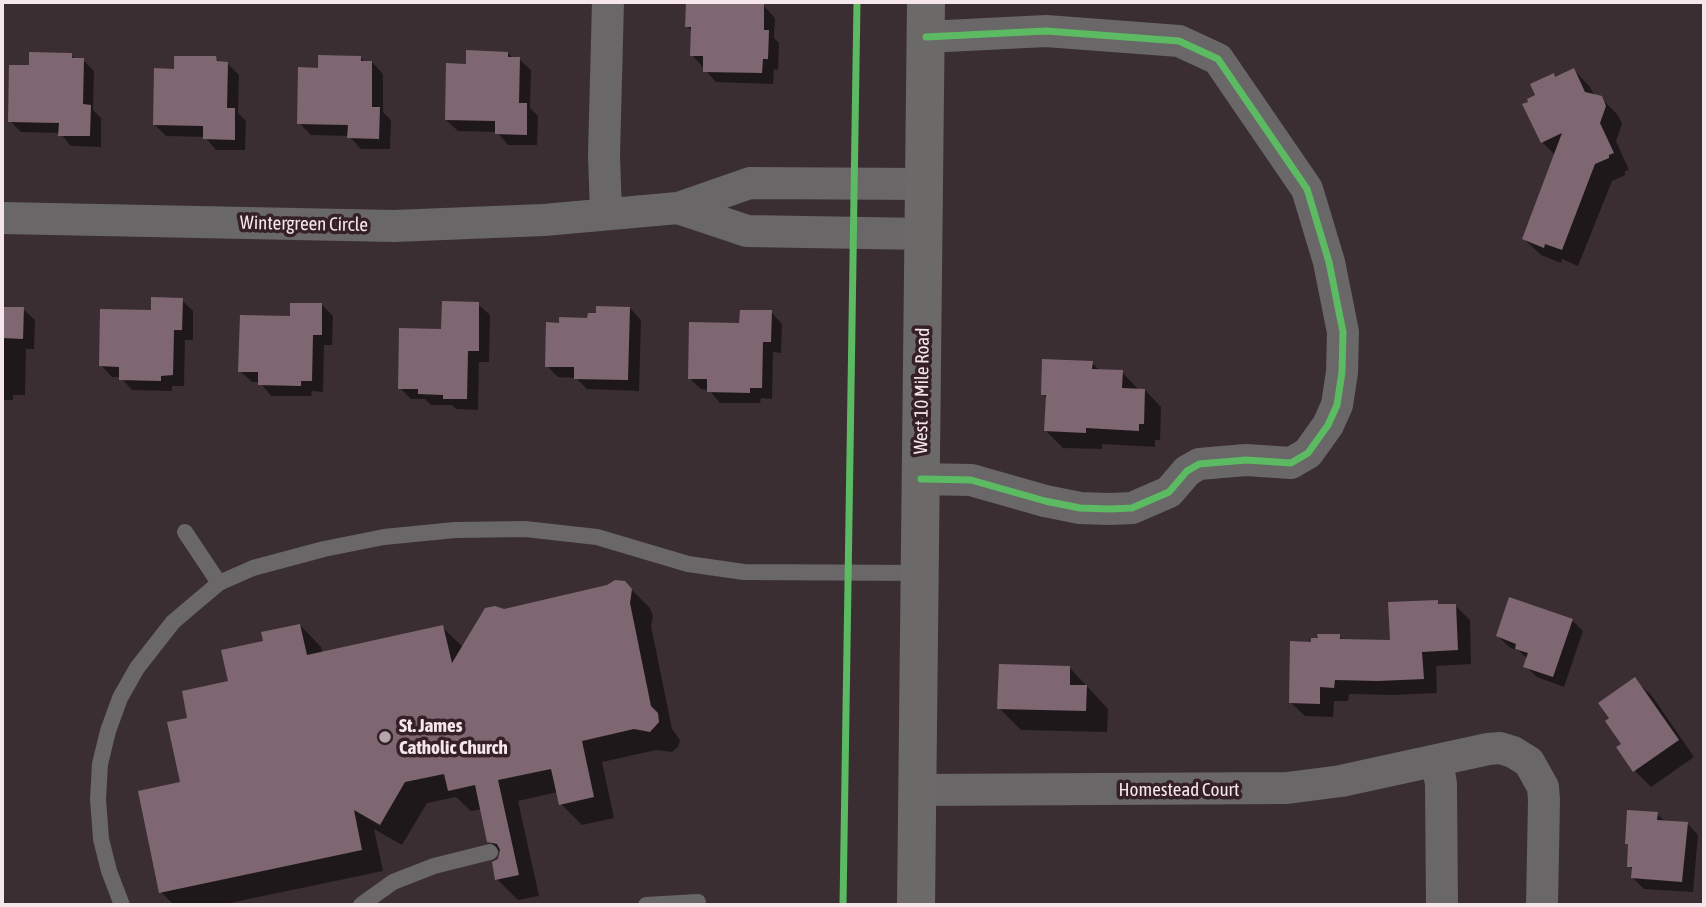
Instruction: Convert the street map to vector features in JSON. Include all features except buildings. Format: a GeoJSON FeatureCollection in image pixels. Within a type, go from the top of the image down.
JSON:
{"type":"FeatureCollection","features":[{"type":"Feature","properties":{"kind":"main road","name":"West 10 Mile Road"},"geometry":{"type":"LineString","coordinates":[[916,905],[926,19]]}},
{"type":"Feature","properties":{"kind":"street"},"geometry":{"type":"LineString","coordinates":[[606,214],[604,155],[608,2]]}},
{"type":"Feature","properties":{"kind":"street"},"geometry":{"type":"LineString","coordinates":[[921,479],[971,480],[1045,501],[1080,508],[1110,509],[1132,508],[1169,492],[1187,471],[1199,464],[1246,460],[1292,463],[1308,453],[1328,425],[1337,405],[1342,372],[1343,332],[1329,262],[1307,189],[1218,59],[1179,40],[926,19]]}},
{"type":"Feature","properties":{"kind":"street","name":"Wintergreen Circle"},"geometry":{"type":"LineString","coordinates":[[2,218],[394,226],[544,220],[678,208],[750,183],[924,184]]}},
{"type":"Feature","properties":{"kind":"street","name":"Wintergreen Circle"},"geometry":{"type":"LineString","coordinates":[[678,208],[747,231],[924,233]]}},
{"type":"Feature","properties":{"kind":"street","name":"Homestead Court"},"geometry":{"type":"LineString","coordinates":[[918,790],[1287,788],[1341,781],[1500,748],[1529,762],[1543,787],[1542,905]]}},
{"type":"Feature","properties":{"kind":"street"},"geometry":{"type":"LineString","coordinates":[[1437,760],[1441,784],[1442,905]]}},
{"type":"Feature","properties":{"kind":"lane"},"geometry":{"type":"LineString","coordinates":[[122,905],[101,839],[97,799],[100,764],[120,698],[137,668],[173,622],[219,583],[253,568],[324,549],[384,537],[455,530],[525,529],[597,537],[688,564],[744,572],[920,573]]}},
{"type":"Feature","properties":{"kind":"lane"},"geometry":{"type":"LineString","coordinates":[[185,531],[219,583]]}},
{"type":"Feature","properties":{"kind":"lane"},"geometry":{"type":"LineString","coordinates":[[361,905],[393,883],[414,874],[434,866],[490,852]]}},
{"type":"Feature","properties":{"kind":"lane"},"geometry":{"type":"LineString","coordinates":[[646,905],[698,902]]}},
{"type":"Feature","properties":{"kind":"cycle path"},"geometry":{"type":"LineString","coordinates":[[843,905],[857,2]]}},
{"type":"Feature","properties":{"kind":"cycle path"},"geometry":{"type":"LineString","coordinates":[[921,479],[971,480],[1045,501],[1080,508],[1110,509],[1132,508],[1169,492],[1187,471],[1199,464],[1246,460],[1291,463],[1308,453],[1328,425],[1337,405],[1342,372],[1343,332],[1329,262],[1307,189],[1218,59],[1179,41],[1046,31],[926,37]]}},
{"type":"Feature","properties":{"kind":"place","name":"St. James Catholic Church"},"geometry":{"type":"Point","coordinates":[385,737]}}]}
